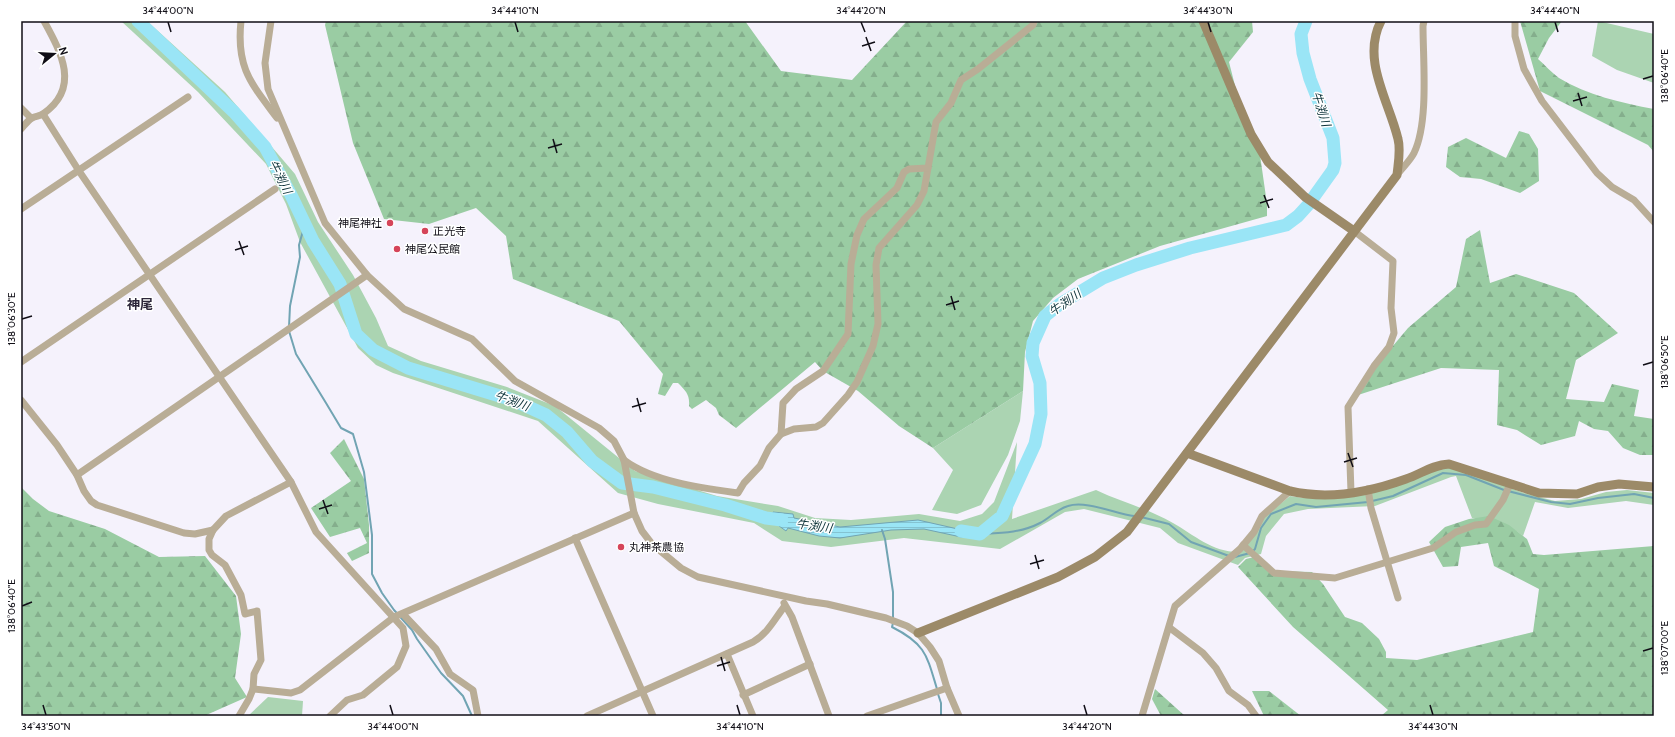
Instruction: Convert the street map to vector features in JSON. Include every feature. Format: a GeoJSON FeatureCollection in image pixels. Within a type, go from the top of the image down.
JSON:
{"type":"FeatureCollection","features":[{"type":"Feature","properties":{"kind":"street"},"geometry":{"type":"LineString","coordinates":[[21,129],[31,118],[43,114],[61,94],[66,73],[55,41],[44,21]]}},
{"type":"Feature","properties":{"kind":"street"},"geometry":{"type":"LineString","coordinates":[[241,21],[239,50],[244,68],[256,89],[283,125]]}},
{"type":"Feature","properties":{"kind":"street"},"geometry":{"type":"LineString","coordinates":[[270,21],[264,63],[268,89],[298,156],[325,223],[367,275],[404,309],[472,339],[515,381],[599,428],[614,441],[624,460],[634,512],[642,531],[652,544],[681,568],[698,577],[783,597],[828,604],[886,618],[918,633],[939,661],[947,688],[959,716]]}},
{"type":"Feature","properties":{"kind":"street"},"geometry":{"type":"LineString","coordinates":[[624,460],[641,471],[656,477],[690,485],[738,493],[744,483],[760,466],[768,448],[781,434],[794,430],[816,427],[823,423],[848,395],[857,382],[873,346],[878,324],[876,265],[879,248],[917,205],[924,191],[936,122],[940,114],[951,103],[961,80],[978,69],[1032,25],[1034,21]]}},
{"type":"Feature","properties":{"kind":"street"},"geometry":{"type":"LineString","coordinates":[[1203,21],[1251,134],[1268,162],[1305,197],[1324,209],[1393,261],[1391,308],[1394,333],[1388,348],[1374,366],[1348,407],[1351,492]]}},
{"type":"Feature","properties":{"kind":"street"},"geometry":{"type":"LineString","coordinates":[[1381,21],[1376,30],[1373,61],[1399,141],[1397,176]]}},
{"type":"Feature","properties":{"kind":"street"},"geometry":{"type":"LineString","coordinates":[[918,633],[1058,577],[1095,557],[1126,532],[1414,152],[1423,110],[1424,21]]}},
{"type":"Feature","properties":{"kind":"street"},"geometry":{"type":"LineString","coordinates":[[1515,21],[1515,36],[1524,69],[1542,101],[1598,173],[1612,187],[1634,200],[1654,222]]}},
{"type":"Feature","properties":{"kind":"street"},"geometry":{"type":"LineString","coordinates":[[21,209],[188,98]]}},
{"type":"Feature","properties":{"kind":"street"},"geometry":{"type":"LineString","coordinates":[[21,108],[31,118]]}},
{"type":"Feature","properties":{"kind":"street"},"geometry":{"type":"LineString","coordinates":[[43,114],[79,171],[291,482],[316,532],[403,628],[406,646],[397,667],[362,695],[347,700],[330,716]]}},
{"type":"Feature","properties":{"kind":"street"},"geometry":{"type":"LineString","coordinates":[[781,434],[783,403],[796,389],[823,371],[848,334],[851,264],[857,235],[864,219],[897,188],[904,172],[909,169],[928,168]]}},
{"type":"Feature","properties":{"kind":"street"},"geometry":{"type":"LineString","coordinates":[[21,362],[92,315],[149,273],[275,188]]}},
{"type":"Feature","properties":{"kind":"street"},"geometry":{"type":"LineString","coordinates":[[77,475],[367,275]]}},
{"type":"Feature","properties":{"kind":"street"},"geometry":{"type":"LineString","coordinates":[[21,400],[38,420],[77,475],[84,491],[91,501],[97,505],[184,532],[195,534],[213,530]]}},
{"type":"Feature","properties":{"kind":"street"},"geometry":{"type":"LineString","coordinates":[[1187,453],[1290,491],[1317,495],[1368,489],[1407,479],[1433,466],[1449,464],[1539,493],[1568,495],[1608,485],[1654,487]]}},
{"type":"Feature","properties":{"kind":"street"},"geometry":{"type":"LineString","coordinates":[[239,716],[253,689],[254,674],[261,660],[257,611],[245,614],[241,595],[225,566],[212,555],[209,550],[209,539],[213,530],[226,516],[291,482]]}},
{"type":"Feature","properties":{"kind":"street"},"geometry":{"type":"LineString","coordinates":[[1243,545],[1274,573],[1335,578],[1432,548],[1456,532],[1475,525],[1486,524],[1503,500],[1510,484]]}},
{"type":"Feature","properties":{"kind":"street"},"geometry":{"type":"LineString","coordinates":[[1368,489],[1371,508],[1398,598]]}},
{"type":"Feature","properties":{"kind":"street"},"geometry":{"type":"LineString","coordinates":[[1142,716],[1170,628],[1171,618],[1175,606],[1243,545],[1254,532],[1262,516],[1290,491]]}},
{"type":"Feature","properties":{"kind":"street"},"geometry":{"type":"LineString","coordinates":[[253,689],[291,693],[300,690],[394,617],[634,512]]}},
{"type":"Feature","properties":{"kind":"street"},"geometry":{"type":"LineString","coordinates":[[575,538],[653,716]]}},
{"type":"Feature","properties":{"kind":"street"},"geometry":{"type":"LineString","coordinates":[[783,597],[784,607],[792,618],[829,716]]}},
{"type":"Feature","properties":{"kind":"street"},"geometry":{"type":"LineString","coordinates":[[587,716],[727,654],[762,636],[773,625],[784,607]]}},
{"type":"Feature","properties":{"kind":"street"},"geometry":{"type":"LineString","coordinates":[[403,614],[436,649],[450,674],[473,690],[478,716]]}},
{"type":"Feature","properties":{"kind":"street"},"geometry":{"type":"LineString","coordinates":[[1170,628],[1203,653],[1216,668],[1229,691],[1248,705],[1256,716]]}},
{"type":"Feature","properties":{"kind":"street"},"geometry":{"type":"LineString","coordinates":[[727,654],[753,716]]}},
{"type":"Feature","properties":{"kind":"street"},"geometry":{"type":"LineString","coordinates":[[743,695],[810,664]]}},
{"type":"Feature","properties":{"kind":"street"},"geometry":{"type":"LineString","coordinates":[[867,716],[947,688]]}},
{"type":"Feature","properties":{"kind":"green space"},"geometry":{"type":"Polygon","coordinates":[[[121,21],[147,21],[225,92],[295,174],[318,222],[353,275],[376,318],[388,346],[421,361],[507,387],[555,406],[635,471],[717,496],[778,506],[815,518],[851,520],[919,514],[960,521],[982,514],[994,502],[1017,442],[1012,519],[1096,490],[1164,518],[1205,542],[1222,550],[1231,552],[1240,552],[1264,517],[1290,496],[1303,498],[1329,498],[1449,466],[1524,493],[1555,501],[1581,499],[1606,492],[1627,490],[1654,493],[1654,505],[1626,501],[1568,508],[1535,502],[1523,536],[1512,528],[1499,522],[1472,518],[1456,476],[1375,506],[1308,509],[1284,514],[1266,536],[1261,554],[1245,558],[1238,565],[1178,543],[1160,528],[1084,509],[1065,512],[1000,549],[904,538],[831,547],[782,541],[754,523],[658,504],[618,493],[538,421],[393,373],[376,365],[358,348],[300,242],[286,204],[266,164],[198,92],[121,21]]]}},
{"type":"Feature","properties":{"kind":"green space"},"geometry":{"type":"Polygon","coordinates":[[[326,21],[745,21],[781,71],[852,80],[907,21],[1252,21],[1253,32],[1229,62],[1245,125],[1259,148],[1267,204],[1267,216],[1160,246],[1078,279],[1053,298],[1033,321],[1025,352],[1023,391],[933,448],[899,426],[858,391],[823,371],[815,362],[736,428],[719,415],[716,408],[706,400],[692,409],[689,406],[687,393],[678,383],[673,383],[665,396],[658,394],[663,374],[619,321],[513,279],[506,236],[476,208],[429,224],[384,219],[353,143],[325,25],[326,21]]]}},
{"type":"Feature","properties":{"kind":"green space"},"geometry":{"type":"Polygon","coordinates":[[[1520,21],[1562,21],[1549,38],[1538,59],[1559,78],[1593,94],[1654,109],[1654,152],[1648,145],[1540,91],[1520,21]]]}},
{"type":"Feature","properties":{"kind":"green space"},"geometry":{"type":"Polygon","coordinates":[[[1598,21],[1654,34],[1654,83],[1617,70],[1592,56],[1598,21]]]}},
{"type":"Feature","properties":{"kind":"green space"},"geometry":{"type":"Polygon","coordinates":[[[1519,131],[1529,134],[1538,149],[1539,181],[1520,193],[1481,179],[1460,177],[1446,167],[1448,147],[1466,138],[1506,158],[1519,131]]]}},
{"type":"Feature","properties":{"kind":"green space"},"geometry":{"type":"Polygon","coordinates":[[[1480,230],[1490,283],[1516,274],[1574,293],[1618,333],[1576,360],[1566,399],[1604,402],[1612,384],[1639,390],[1634,416],[1654,419],[1654,455],[1640,455],[1623,448],[1608,431],[1594,429],[1579,421],[1575,436],[1541,445],[1517,430],[1497,425],[1499,370],[1441,368],[1355,396],[1366,378],[1408,328],[1456,287],[1466,239],[1480,230]]]}},
{"type":"Feature","properties":{"kind":"green space"},"geometry":{"type":"Polygon","coordinates":[[[1023,391],[1020,421],[1008,455],[981,505],[957,514],[932,510],[953,470],[933,448],[1023,391]]]}},
{"type":"Feature","properties":{"kind":"green space"},"geometry":{"type":"Polygon","coordinates":[[[344,439],[364,479],[369,525],[369,553],[352,561],[347,553],[367,543],[360,528],[330,537],[311,508],[351,481],[330,453],[344,439]]]}},
{"type":"Feature","properties":{"kind":"green space"},"geometry":{"type":"Polygon","coordinates":[[[21,487],[33,499],[49,511],[105,529],[159,557],[205,556],[236,596],[241,634],[235,678],[247,697],[204,716],[21,716],[21,487]]]}},
{"type":"Feature","properties":{"kind":"green space"},"geometry":{"type":"Polygon","coordinates":[[[1489,516],[1509,525],[1527,539],[1533,554],[1544,555],[1654,546],[1654,716],[1381,716],[1388,710],[1293,627],[1238,567],[1246,559],[1258,556],[1274,571],[1312,572],[1323,584],[1345,617],[1362,623],[1379,639],[1386,652],[1386,658],[1417,660],[1533,632],[1539,589],[1494,566],[1488,543],[1461,547],[1458,566],[1443,567],[1429,542],[1445,527],[1469,519],[1489,516]]]}},
{"type":"Feature","properties":{"kind":"green space"},"geometry":{"type":"Polygon","coordinates":[[[1155,689],[1185,716],[1161,716],[1152,699],[1155,689]]]}},
{"type":"Feature","properties":{"kind":"green space"},"geometry":{"type":"Polygon","coordinates":[[[1252,691],[1269,691],[1301,716],[1264,716],[1252,691]]]}},
{"type":"Feature","properties":{"kind":"green space"},"geometry":{"type":"Polygon","coordinates":[[[268,697],[303,701],[302,716],[248,716],[268,697]]]}},
{"type":"Feature","properties":{"kind":"water"},"geometry":{"type":"Polygon","coordinates":[[[773,512],[793,514],[794,518],[840,527],[918,520],[980,534],[961,537],[924,529],[891,530],[840,538],[819,536],[788,528],[786,531],[766,518],[773,515],[773,512]]]}},
{"type":"Feature","properties":{"kind":"waterway","name":"牛渕川"},"geometry":{"type":"LineString","coordinates":[[138,21],[234,112],[265,147],[291,195],[313,241],[340,284],[356,334],[373,350],[408,368],[513,400],[546,415],[567,432],[592,461],[622,483],[653,487],[725,505],[766,518],[782,520]]}},
{"type":"Feature","properties":{"kind":"waterway","name":"牛渕川"},"geometry":{"type":"LineString","coordinates":[[961,531],[980,534],[1002,516],[1035,444],[1041,414],[1040,383],[1032,356],[1033,343],[1045,316],[1060,304],[1103,278],[1136,265],[1190,248],[1286,225],[1298,216],[1308,205],[1333,170],[1335,163],[1333,138],[1310,79],[1303,53],[1301,34],[1306,21]]}},
{"type":"Feature","properties":{"kind":"waterway"},"geometry":{"type":"LineString","coordinates":[[289,327],[290,306],[300,257],[299,245],[303,231],[307,228]]}},
{"type":"Feature","properties":{"kind":"waterway"},"geometry":{"type":"LineString","coordinates":[[289,331],[296,354],[341,428],[353,434],[364,472],[372,535],[372,574],[382,593],[394,610],[412,630],[441,673],[463,696],[472,716]]}},
{"type":"Feature","properties":{"kind":"waterway"},"geometry":{"type":"LineString","coordinates":[[1253,551],[1255,549],[1261,528],[1271,514],[1296,504],[1316,507],[1368,502],[1393,496],[1443,473],[1466,475],[1504,490],[1551,502],[1570,504],[1598,498],[1634,494],[1654,498]]}},
{"type":"Feature","properties":{"kind":"waterway"},"geometry":{"type":"LineString","coordinates":[[980,534],[1010,532],[1025,529],[1040,523],[1064,507],[1075,505],[1092,506],[1134,516]]}},
{"type":"Feature","properties":{"kind":"waterway"},"geometry":{"type":"LineString","coordinates":[[1141,517],[1169,524],[1191,542],[1229,556]]}},
{"type":"Feature","properties":{"kind":"waterway"},"geometry":{"type":"LineString","coordinates":[[882,530],[885,539],[893,592],[893,618]]}},
{"type":"Feature","properties":{"kind":"waterway"},"geometry":{"type":"LineString","coordinates":[[1235,557],[1250,553]]}},
{"type":"Feature","properties":{"kind":"waterway"},"geometry":{"type":"LineString","coordinates":[[893,623],[892,627],[912,639],[924,652],[931,668],[937,689]]}},
{"type":"Feature","properties":{"kind":"waterway"},"geometry":{"type":"LineString","coordinates":[[938,694],[941,703],[941,716]]}},
{"type":"Feature","properties":{"kind":"place","name":"神尾神社"},"geometry":{"type":"Point","coordinates":[390,223]}},
{"type":"Feature","properties":{"kind":"place","name":"正光寺"},"geometry":{"type":"Point","coordinates":[425,231]}},
{"type":"Feature","properties":{"kind":"place","name":"神尾公民館"},"geometry":{"type":"Point","coordinates":[397,249]}},
{"type":"Feature","properties":{"kind":"place","name":"丸神茶農協"},"geometry":{"type":"Point","coordinates":[621,547]}},
{"type":"Feature","properties":{"kind":"district","name":"神尾"},"geometry":{"type":"Point","coordinates":[140,304]}}]}
